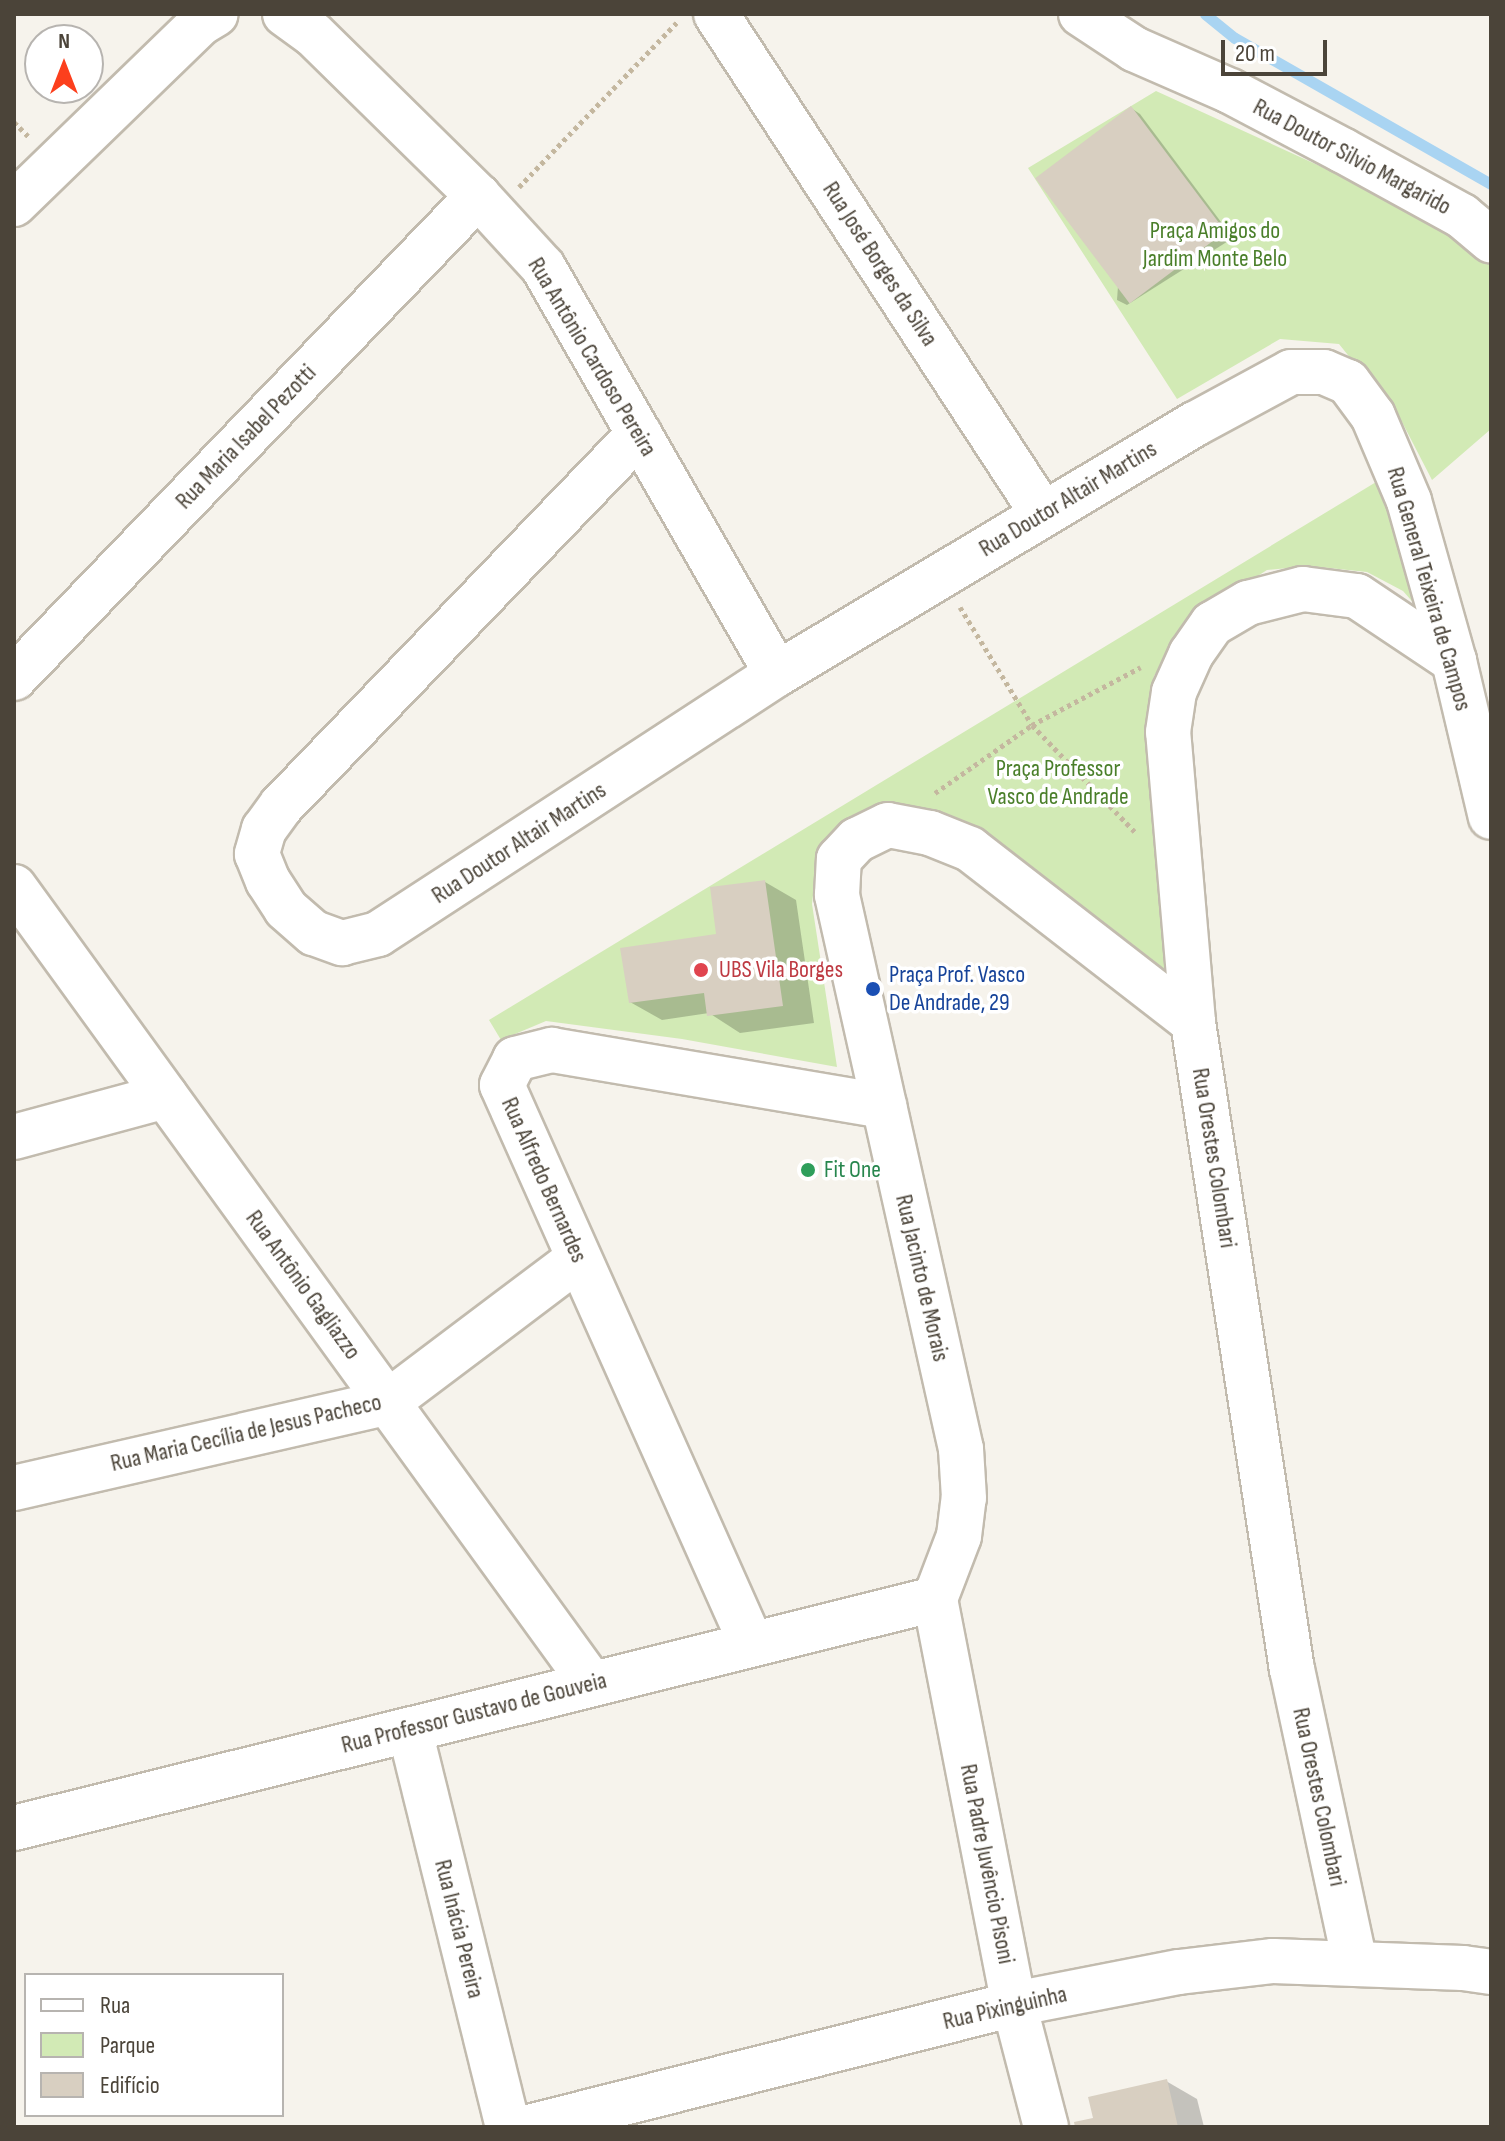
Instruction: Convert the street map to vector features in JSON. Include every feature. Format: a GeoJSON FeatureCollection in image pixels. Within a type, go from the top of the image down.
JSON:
{"type":"FeatureCollection","features":[{"type":"Feature","properties":{"kind":"street"},"geometry":{"type":"LineString","coordinates":[[14,204],[201,23],[216,14]]}},
{"type":"Feature","properties":{"kind":"street","name":"Rua Antônio Cardoso Pereira"},"geometry":{"type":"LineString","coordinates":[[285,14],[313,34],[486,205],[543,267],[777,674]]}},
{"type":"Feature","properties":{"kind":"street","name":"Rua José Borges da Silva"},"geometry":{"type":"LineString","coordinates":[[716,14],[1043,514]]}},
{"type":"Feature","properties":{"kind":"street","name":"Rua Doutor Silvio Margarido"},"geometry":{"type":"LineString","coordinates":[[1081,14],[1134,49],[1230,91],[1462,216],[1491,240]]}},
{"type":"Feature","properties":{"kind":"street","name":"Rua Maria Isabel Pezotti"},"geometry":{"type":"LineString","coordinates":[[14,678],[486,205]]}},
{"type":"Feature","properties":{"kind":"street","name":"Rua Doutor Altair Martins"},"geometry":{"type":"LineString","coordinates":[[639,434],[281,806],[264,829],[257,854],[268,881],[286,909],[314,933],[342,943],[378,934],[777,674],[1259,387],[1291,372]]}},
{"type":"Feature","properties":{"kind":"street","name":"Rua General Teixeira de Campos"},"geometry":{"type":"LineString","coordinates":[[1291,372],[1324,372],[1348,382],[1373,416],[1409,501],[1454,661],[1489,804]]}},
{"type":"Feature","properties":{"kind":"street","name":"Rua Orestes Colombari"},"geometry":{"type":"LineString","coordinates":[[1355,1963],[1292,1670],[1193,1022],[1168,732],[1174,692],[1191,654],[1212,624],[1248,603],[1303,589],[1357,596],[1454,661]]}},
{"type":"Feature","properties":{"kind":"street"},"geometry":{"type":"LineString","coordinates":[[888,825],[930,833],[970,849],[1193,1022]]}},
{"type":"Feature","properties":{"kind":"street","name":"Rua Jacinto de Morais"},"geometry":{"type":"LineString","coordinates":[[888,825],[857,840],[839,859],[837,895],[961,1449],[964,1498],[959,1536],[935,1599]]}},
{"type":"Feature","properties":{"kind":"street","name":"Rua Antônio Gagliazzo"},"geometry":{"type":"LineString","coordinates":[[14,887],[591,1683]]}},
{"type":"Feature","properties":{"kind":"street","name":"Rua Alfredo Bernardes"},"geometry":{"type":"LineString","coordinates":[[751,1643],[502,1085],[515,1059],[552,1050],[884,1106]]}},
{"type":"Feature","properties":{"kind":"street"},"geometry":{"type":"LineString","coordinates":[[14,1137],[166,1096]]}},
{"type":"Feature","properties":{"kind":"street","name":"Rua Maria Cecília de Jesus Pacheco"},"geometry":{"type":"LineString","coordinates":[[14,1488],[388,1402],[578,1259]]}},
{"type":"Feature","properties":{"kind":"street","name":"Rua Professor Gustavo de Gouveia"},"geometry":{"type":"LineString","coordinates":[[14,1828],[935,1599]]}},
{"type":"Feature","properties":{"kind":"street","name":"Rua Padre Juvêncio Pisoni"},"geometry":{"type":"LineString","coordinates":[[935,1599],[1014,2004],[1046,2127]]}},
{"type":"Feature","properties":{"kind":"street","name":"Rua Inácia Pereira"},"geometry":{"type":"LineString","coordinates":[[410,1731],[508,2127]]}},
{"type":"Feature","properties":{"kind":"street","name":"Rua Pixinguinha"},"geometry":{"type":"LineString","coordinates":[[529,2127],[1014,2004],[1195,1970],[1273,1961],[1491,1972]]}},
{"type":"Feature","properties":{"kind":"path"},"geometry":{"type":"LineString","coordinates":[[486,205],[684,14]]}},
{"type":"Feature","properties":{"kind":"path"},"geometry":{"type":"LineString","coordinates":[[940,576],[1032,725],[1138,836]]}},
{"type":"Feature","properties":{"kind":"path"},"geometry":{"type":"LineString","coordinates":[[888,825],[1032,725],[1138,668]]}},
{"type":"Feature","properties":{"kind":"green space","name":"Praça Amigos do Jardim Monte Belo"},"geometry":{"type":"Polygon","coordinates":[[[1156,91],[1429,216],[1491,266],[1491,429],[1432,480],[1402,422],[1339,344],[1280,339],[1177,399],[1028,168],[1156,91]]]}},
{"type":"Feature","properties":{"kind":"green space","name":"Praça Professor Vasco de Andrade"},"geometry":{"type":"Polygon","coordinates":[[[1386,476],[1433,625],[1403,591],[1367,572],[1310,566],[1267,570],[1217,602],[1187,626],[1154,676],[1147,726],[1174,988],[984,844],[857,816],[818,850],[812,904],[837,1067],[682,1039],[546,1021],[501,1040],[489,1020],[1386,476]]]}},
{"type":"Feature","properties":{"kind":"building"},"geometry":{"type":"Polygon","coordinates":[[[1131,106],[1225,231],[1130,304],[1035,178],[1131,106]]]}},
{"type":"Feature","properties":{"kind":"building","name":"UBS Vila Borges"},"geometry":{"type":"Polygon","coordinates":[[[765,880],[783,1006],[707,1016],[704,993],[629,1003],[620,948],[716,934],[710,887],[765,880]]]}},
{"type":"Feature","properties":{"kind":"building"},"geometry":{"type":"Polygon","coordinates":[[[1167,2079],[1178,2127],[1075,2127],[1074,2122],[1093,2118],[1088,2097],[1167,2079]]]}},
{"type":"Feature","properties":{"kind":"waterway"},"geometry":{"type":"LineString","coordinates":[[1205,14],[1235,38],[1491,184]]}},
{"type":"Feature","properties":{"kind":"place","name":"UBS Vila Borges"},"geometry":{"type":"Point","coordinates":[701,970]}},
{"type":"Feature","properties":{"kind":"place","name":"Praça Prof. Vasco De Andrade, 29"},"geometry":{"type":"Point","coordinates":[873,989]}},
{"type":"Feature","properties":{"kind":"place","name":"Fit One"},"geometry":{"type":"Point","coordinates":[808,1170]}}]}
